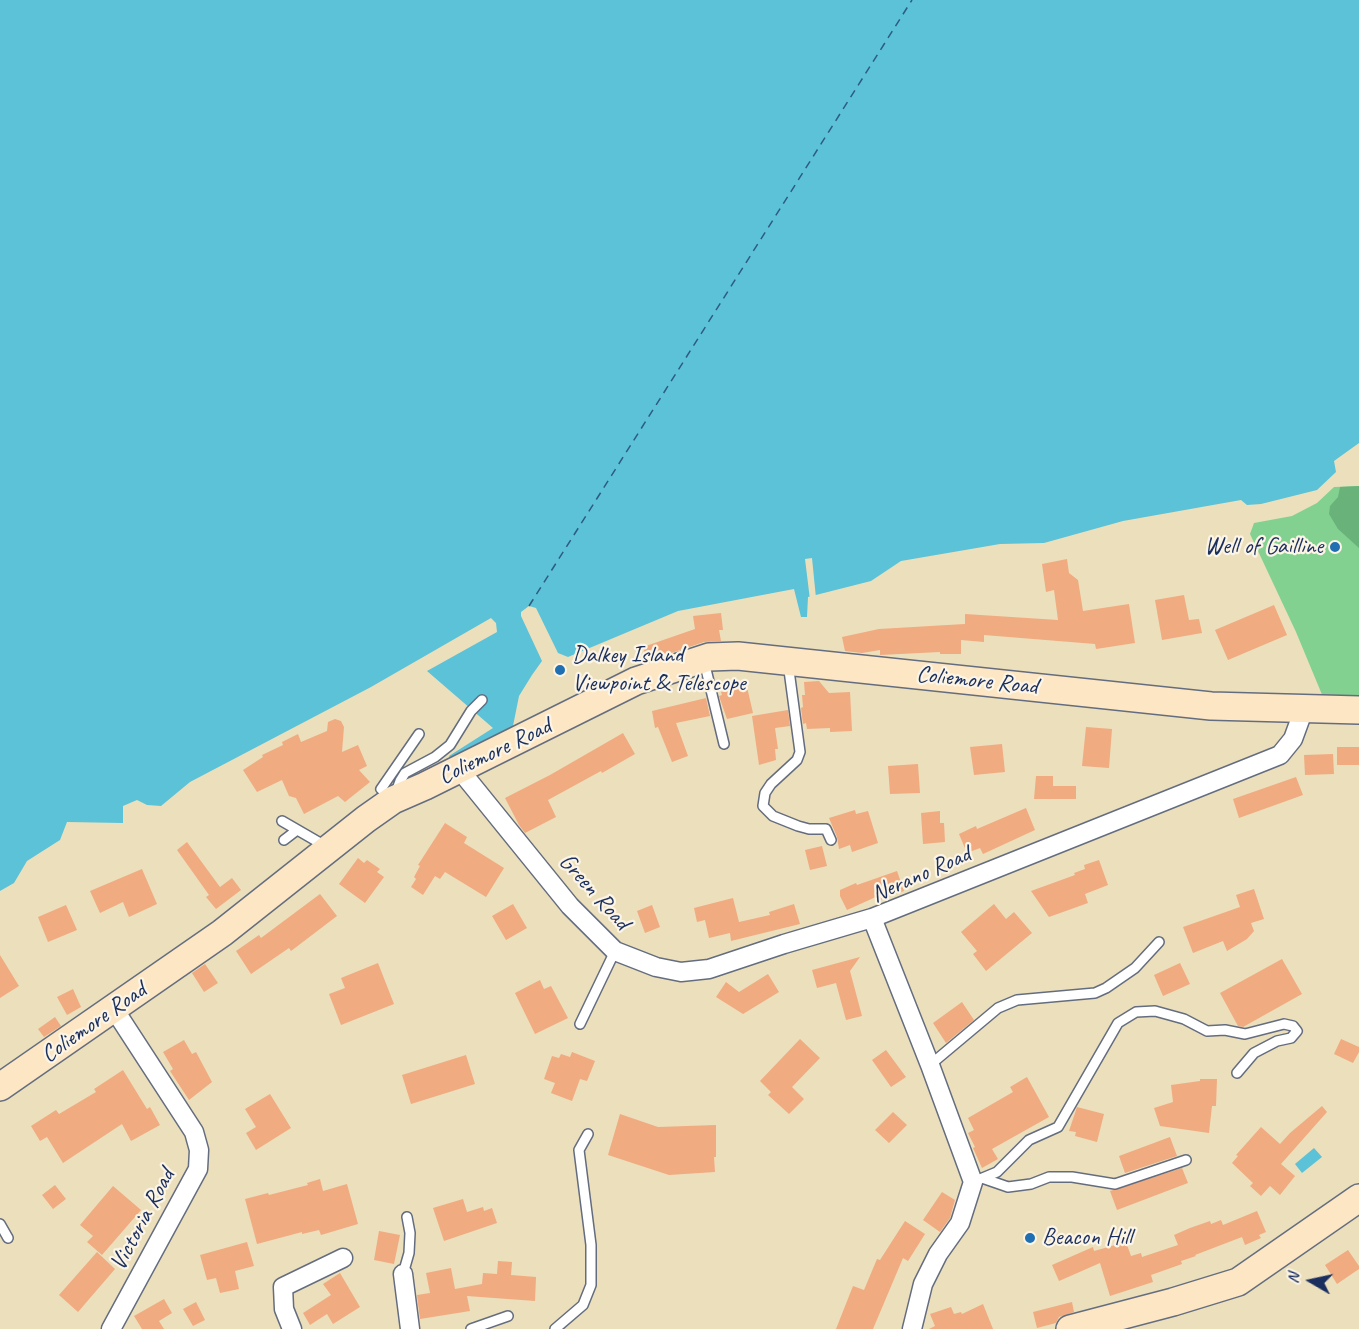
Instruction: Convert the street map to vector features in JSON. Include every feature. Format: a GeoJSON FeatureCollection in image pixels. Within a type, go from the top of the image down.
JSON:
{"type":"FeatureCollection","features":[{"type":"Feature","properties":{"kind":"street","name":"Coliemore Road"},"geometry":{"type":"LineString","coordinates":[[0,1088],[222,933],[393,800],[636,681],[709,657],[738,656],[1211,706],[1359,710]]}},
{"type":"Feature","properties":{"kind":"street","name":"Nerano Road"},"geometry":{"type":"LineString","coordinates":[[978,1180],[872,918],[1280,755],[1293,739],[1304,710]]}},
{"type":"Feature","properties":{"kind":"street","name":"Green Road"},"geometry":{"type":"LineString","coordinates":[[459,769],[570,906],[615,951],[656,967],[681,972],[709,969],[872,918]]}},
{"type":"Feature","properties":{"kind":"street","name":"Victoria Road"},"geometry":{"type":"LineString","coordinates":[[111,1329],[198,1169],[199,1150],[194,1132],[114,1008]]}},
{"type":"Feature","properties":{"kind":"street"},"geometry":{"type":"LineString","coordinates":[[912,1329],[923,1284],[938,1254],[960,1223],[978,1180]]}},
{"type":"Feature","properties":{"kind":"street"},"geometry":{"type":"LineString","coordinates":[[1070,1329],[1238,1282],[1359,1198]]}},
{"type":"Feature","properties":{"kind":"street"},"geometry":{"type":"LineString","coordinates":[[292,1329],[284,1309],[283,1287],[344,1258]]}},
{"type":"Feature","properties":{"kind":"street"},"geometry":{"type":"LineString","coordinates":[[403,1274],[411,1329]]}},
{"type":"Feature","properties":{"kind":"lane"},"geometry":{"type":"LineString","coordinates":[[703,659],[724,744]]}},
{"type":"Feature","properties":{"kind":"lane"},"geometry":{"type":"LineString","coordinates":[[788,661],[800,752],[797,760],[765,793],[763,806],[773,816],[798,826],[809,829],[826,829],[831,840]]}},
{"type":"Feature","properties":{"kind":"lane"},"geometry":{"type":"LineString","coordinates":[[419,734],[381,789],[393,800],[405,773],[435,757],[450,745],[471,711],[482,700]]}},
{"type":"Feature","properties":{"kind":"lane"},"geometry":{"type":"LineString","coordinates":[[282,821],[329,848]]}},
{"type":"Feature","properties":{"kind":"lane"},"geometry":{"type":"LineString","coordinates":[[284,840],[297,830]]}},
{"type":"Feature","properties":{"kind":"lane"},"geometry":{"type":"LineString","coordinates":[[930,1065],[998,1008],[1017,1000],[1095,993],[1135,968],[1159,942]]}},
{"type":"Feature","properties":{"kind":"lane"},"geometry":{"type":"LineString","coordinates":[[580,1024],[615,951]]}},
{"type":"Feature","properties":{"kind":"lane"},"geometry":{"type":"LineString","coordinates":[[978,1180],[997,1172],[1029,1140],[1058,1127],[1118,1023],[1136,1012],[1155,1011],[1184,1019],[1207,1031],[1225,1030],[1245,1034],[1284,1024],[1293,1026],[1297,1031],[1291,1038],[1277,1041],[1254,1053],[1237,1073]]}},
{"type":"Feature","properties":{"kind":"lane"},"geometry":{"type":"LineString","coordinates":[[555,1329],[583,1305],[591,1285],[591,1245],[579,1150],[588,1134]]}},
{"type":"Feature","properties":{"kind":"lane"},"geometry":{"type":"LineString","coordinates":[[978,1180],[1008,1187],[1031,1184],[1049,1177],[1072,1177],[1115,1184],[1186,1160]]}},
{"type":"Feature","properties":{"kind":"lane"},"geometry":{"type":"LineString","coordinates":[[403,1274],[410,1253],[410,1233],[406,1217]]}},
{"type":"Feature","properties":{"kind":"lane"},"geometry":{"type":"LineString","coordinates":[[0,1224],[8,1238]]}},
{"type":"Feature","properties":{"kind":"lane"},"geometry":{"type":"LineString","coordinates":[[471,1329],[508,1316]]}},
{"type":"Feature","properties":{"kind":"green space"},"geometry":{"type":"Polygon","coordinates":[[[1359,486],[1359,695],[1323,697],[1296,632],[1250,534],[1254,523],[1292,516],[1317,503],[1334,487],[1359,486]]]}},
{"type":"Feature","properties":{"kind":"green space"},"geometry":{"type":"Polygon","coordinates":[[[1359,486],[1359,548],[1338,529],[1329,514],[1330,506],[1338,497],[1340,487],[1359,486]]]}},
{"type":"Feature","properties":{"kind":"water"},"geometry":{"type":"Polygon","coordinates":[[[0,0],[1359,0],[1359,443],[1334,461],[1336,472],[1317,490],[1261,504],[1247,505],[1241,500],[1123,521],[1044,543],[1000,544],[901,561],[871,581],[808,597],[807,617],[801,617],[794,589],[678,611],[568,657],[558,653],[536,608],[529,606],[521,612],[521,616],[542,661],[519,696],[512,731],[451,761],[449,756],[493,728],[427,671],[497,632],[496,623],[491,618],[371,687],[190,782],[161,806],[147,805],[137,800],[123,806],[123,823],[67,822],[60,840],[27,861],[14,883],[0,891],[0,0]]]}},
{"type":"Feature","properties":{"kind":"water"},"geometry":{"type":"Polygon","coordinates":[[[1314,1148],[1322,1157],[1302,1173],[1295,1164],[1314,1148]]]}},
{"type":"Feature","properties":{"kind":"pier"},"geometry":{"type":"Polygon","coordinates":[[[812,558],[816,598],[811,599],[811,608],[805,559],[812,558]]]}},
{"type":"Feature","properties":{"kind":"building"},"geometry":{"type":"Polygon","coordinates":[[[1067,559],[1069,573],[1078,580],[1083,611],[1129,604],[1135,643],[1096,649],[1095,644],[984,635],[984,642],[961,640],[961,654],[940,654],[940,652],[880,655],[880,650],[862,653],[845,651],[842,637],[879,629],[965,624],[965,614],[1058,620],[1054,590],[1046,592],[1042,564],[1067,559]]]}},
{"type":"Feature","properties":{"kind":"building"},"geometry":{"type":"Polygon","coordinates":[[[1184,595],[1189,620],[1199,619],[1202,633],[1162,640],[1155,600],[1184,595]]]}},
{"type":"Feature","properties":{"kind":"building"},"geometry":{"type":"Polygon","coordinates":[[[1274,605],[1287,635],[1228,660],[1215,630],[1274,605]]]}},
{"type":"Feature","properties":{"kind":"building"},"geometry":{"type":"Polygon","coordinates":[[[721,613],[723,630],[719,630],[721,641],[704,642],[647,661],[643,647],[695,629],[693,616],[721,613]]]}},
{"type":"Feature","properties":{"kind":"building"},"geometry":{"type":"Polygon","coordinates":[[[819,681],[829,693],[850,692],[852,731],[830,732],[830,728],[807,729],[806,723],[803,724],[801,708],[803,707],[802,695],[805,695],[804,682],[819,681]]]}},
{"type":"Feature","properties":{"kind":"building"},"geometry":{"type":"Polygon","coordinates":[[[747,687],[753,713],[727,719],[719,696],[722,695],[721,692],[747,687]]]}},
{"type":"Feature","properties":{"kind":"building"},"geometry":{"type":"Polygon","coordinates":[[[706,698],[710,716],[676,723],[688,756],[672,762],[658,727],[655,728],[652,711],[706,698]]]}},
{"type":"Feature","properties":{"kind":"building"},"geometry":{"type":"Polygon","coordinates":[[[788,710],[790,726],[775,728],[778,749],[775,749],[776,760],[759,765],[752,716],[788,710]]]}},
{"type":"Feature","properties":{"kind":"building"},"geometry":{"type":"Polygon","coordinates":[[[335,719],[341,721],[344,727],[342,752],[358,745],[367,766],[359,770],[370,782],[345,802],[338,796],[304,814],[296,798],[289,796],[282,780],[257,792],[243,770],[263,757],[262,755],[283,745],[282,742],[298,734],[301,742],[327,731],[328,722],[335,719]]]}},
{"type":"Feature","properties":{"kind":"building"},"geometry":{"type":"Polygon","coordinates":[[[1086,727],[1112,729],[1109,768],[1082,766],[1086,727]]]}},
{"type":"Feature","properties":{"kind":"building"},"geometry":{"type":"Polygon","coordinates":[[[623,733],[635,754],[548,800],[556,817],[525,833],[505,798],[623,733]]]}},
{"type":"Feature","properties":{"kind":"building"},"geometry":{"type":"Polygon","coordinates":[[[1002,744],[1005,772],[974,775],[970,747],[1002,744]]]}},
{"type":"Feature","properties":{"kind":"building"},"geometry":{"type":"Polygon","coordinates":[[[1337,747],[1359,747],[1359,765],[1337,765],[1337,747]]]}},
{"type":"Feature","properties":{"kind":"building"},"geometry":{"type":"Polygon","coordinates":[[[1333,754],[1334,774],[1305,775],[1304,755],[1333,754]]]}},
{"type":"Feature","properties":{"kind":"building"},"geometry":{"type":"Polygon","coordinates":[[[918,764],[920,793],[890,794],[888,766],[918,764]]]}},
{"type":"Feature","properties":{"kind":"building"},"geometry":{"type":"Polygon","coordinates":[[[1036,776],[1053,776],[1053,786],[1076,786],[1076,799],[1034,799],[1036,776]]]}},
{"type":"Feature","properties":{"kind":"building"},"geometry":{"type":"Polygon","coordinates":[[[1296,777],[1303,795],[1239,818],[1233,799],[1296,777]]]}},
{"type":"Feature","properties":{"kind":"building"},"geometry":{"type":"Polygon","coordinates":[[[1026,808],[1035,830],[983,854],[980,848],[967,853],[959,834],[976,826],[977,829],[1026,808]]]}},
{"type":"Feature","properties":{"kind":"building"},"geometry":{"type":"Polygon","coordinates":[[[855,810],[856,814],[868,811],[878,843],[852,852],[850,845],[839,849],[829,818],[855,810]]]}},
{"type":"Feature","properties":{"kind":"building"},"geometry":{"type":"Polygon","coordinates":[[[940,811],[940,823],[944,823],[945,842],[923,844],[921,813],[940,811]]]}},
{"type":"Feature","properties":{"kind":"building"},"geometry":{"type":"Polygon","coordinates":[[[445,823],[467,837],[464,843],[504,868],[486,897],[445,872],[440,879],[435,876],[423,895],[411,887],[416,879],[414,877],[420,866],[418,865],[445,823]]]}},
{"type":"Feature","properties":{"kind":"building"},"geometry":{"type":"Polygon","coordinates":[[[187,842],[220,887],[232,878],[241,890],[216,909],[206,897],[209,895],[177,850],[187,842]]]}},
{"type":"Feature","properties":{"kind":"building"},"geometry":{"type":"Polygon","coordinates":[[[822,846],[827,866],[810,870],[805,850],[822,846]]]}},
{"type":"Feature","properties":{"kind":"building"},"geometry":{"type":"Polygon","coordinates":[[[358,858],[364,863],[367,860],[380,869],[377,872],[384,877],[365,903],[339,884],[358,858]]]}},
{"type":"Feature","properties":{"kind":"building"},"geometry":{"type":"Polygon","coordinates":[[[1099,860],[1108,885],[1085,894],[1088,903],[1049,917],[1031,891],[1075,875],[1074,873],[1085,869],[1084,865],[1099,860]]]}},
{"type":"Feature","properties":{"kind":"building"},"geometry":{"type":"Polygon","coordinates":[[[142,869],[157,904],[129,917],[123,902],[100,913],[90,891],[142,869]]]}},
{"type":"Feature","properties":{"kind":"building"},"geometry":{"type":"Polygon","coordinates":[[[897,871],[904,891],[880,900],[878,896],[847,910],[840,896],[840,890],[897,871]]]}},
{"type":"Feature","properties":{"kind":"building"},"geometry":{"type":"Polygon","coordinates":[[[1254,889],[1264,919],[1251,923],[1254,931],[1247,939],[1227,951],[1223,941],[1193,953],[1183,927],[1240,907],[1236,895],[1254,889]]]}},
{"type":"Feature","properties":{"kind":"building"},"geometry":{"type":"Polygon","coordinates":[[[320,894],[337,916],[291,951],[289,948],[251,974],[236,951],[259,935],[261,938],[320,894]]]}},
{"type":"Feature","properties":{"kind":"building"},"geometry":{"type":"Polygon","coordinates":[[[733,898],[739,922],[770,915],[769,912],[794,904],[800,924],[731,941],[730,933],[709,938],[705,920],[697,922],[694,908],[733,898]]]}},
{"type":"Feature","properties":{"kind":"building"},"geometry":{"type":"Polygon","coordinates":[[[513,904],[527,928],[506,940],[492,916],[513,904]]]}},
{"type":"Feature","properties":{"kind":"building"},"geometry":{"type":"Polygon","coordinates":[[[994,904],[1006,919],[1014,912],[1032,933],[986,971],[973,954],[977,951],[961,932],[994,904]]]}},
{"type":"Feature","properties":{"kind":"building"},"geometry":{"type":"Polygon","coordinates":[[[66,905],[77,930],[48,942],[38,917],[66,905]]]}},
{"type":"Feature","properties":{"kind":"building"},"geometry":{"type":"Polygon","coordinates":[[[652,905],[660,927],[645,933],[637,911],[652,905]]]}},
{"type":"Feature","properties":{"kind":"building"},"geometry":{"type":"Polygon","coordinates":[[[0,955],[19,986],[0,998],[0,955]]]}},
{"type":"Feature","properties":{"kind":"building"},"geometry":{"type":"Polygon","coordinates":[[[860,957],[850,971],[862,1016],[846,1020],[836,983],[817,988],[812,970],[860,957]]]}},
{"type":"Feature","properties":{"kind":"building"},"geometry":{"type":"Polygon","coordinates":[[[1282,959],[1302,994],[1243,1027],[1238,1026],[1220,993],[1282,959]]]}},
{"type":"Feature","properties":{"kind":"building"},"geometry":{"type":"Polygon","coordinates":[[[378,963],[394,1004],[341,1025],[329,994],[345,988],[341,978],[378,963]]]}},
{"type":"Feature","properties":{"kind":"building"},"geometry":{"type":"Polygon","coordinates":[[[1180,963],[1190,984],[1163,996],[1154,975],[1180,963]]]}},
{"type":"Feature","properties":{"kind":"building"},"geometry":{"type":"Polygon","coordinates":[[[205,964],[218,983],[204,992],[192,973],[205,964]]]}},
{"type":"Feature","properties":{"kind":"building"},"geometry":{"type":"Polygon","coordinates":[[[768,974],[779,992],[743,1014],[716,997],[726,982],[739,992],[768,974]]]}},
{"type":"Feature","properties":{"kind":"building"},"geometry":{"type":"Polygon","coordinates":[[[540,980],[544,989],[551,986],[568,1018],[535,1034],[515,993],[540,980]]]}},
{"type":"Feature","properties":{"kind":"building"},"geometry":{"type":"Polygon","coordinates":[[[73,989],[81,1007],[67,1015],[57,997],[73,989]]]}},
{"type":"Feature","properties":{"kind":"building"},"geometry":{"type":"Polygon","coordinates":[[[962,1002],[974,1020],[946,1043],[933,1023],[962,1002]]]}},
{"type":"Feature","properties":{"kind":"building"},"geometry":{"type":"Polygon","coordinates":[[[55,1017],[61,1026],[44,1037],[38,1029],[55,1017]]]}},
{"type":"Feature","properties":{"kind":"building"},"geometry":{"type":"Polygon","coordinates":[[[800,1039],[820,1058],[792,1087],[804,1099],[789,1114],[768,1095],[771,1092],[760,1081],[800,1039]]]}},
{"type":"Feature","properties":{"kind":"building"},"geometry":{"type":"Polygon","coordinates":[[[1341,1039],[1359,1047],[1353,1063],[1334,1054],[1341,1039]]]}},
{"type":"Feature","properties":{"kind":"building"},"geometry":{"type":"Polygon","coordinates":[[[184,1040],[192,1054],[196,1052],[212,1082],[189,1100],[170,1071],[173,1069],[163,1052],[184,1040]]]}},
{"type":"Feature","properties":{"kind":"building"},"geometry":{"type":"Polygon","coordinates":[[[886,1050],[906,1077],[891,1087],[872,1060],[886,1050]]]}},
{"type":"Feature","properties":{"kind":"building"},"geometry":{"type":"Polygon","coordinates":[[[572,1052],[595,1061],[587,1081],[580,1079],[572,1101],[551,1093],[555,1083],[544,1079],[552,1056],[559,1058],[561,1054],[570,1057],[572,1052]]]}},
{"type":"Feature","properties":{"kind":"building"},"geometry":{"type":"Polygon","coordinates":[[[466,1055],[475,1084],[411,1104],[402,1075],[466,1055]]]}},
{"type":"Feature","properties":{"kind":"building"},"geometry":{"type":"Polygon","coordinates":[[[123,1070],[147,1109],[150,1107],[160,1125],[131,1141],[122,1124],[63,1163],[47,1137],[40,1141],[31,1126],[56,1110],[59,1114],[96,1092],[94,1089],[123,1070]]]}},
{"type":"Feature","properties":{"kind":"building"},"geometry":{"type":"Polygon","coordinates":[[[1027,1077],[1049,1117],[992,1149],[998,1159],[982,1168],[968,1133],[974,1130],[968,1118],[1013,1092],[1010,1087],[1027,1077]]]}},
{"type":"Feature","properties":{"kind":"building"},"geometry":{"type":"Polygon","coordinates":[[[1200,1079],[1217,1079],[1216,1106],[1212,1106],[1209,1133],[1160,1126],[1154,1108],[1173,1102],[1171,1085],[1200,1081],[1200,1079]]]}},
{"type":"Feature","properties":{"kind":"building"},"geometry":{"type":"Polygon","coordinates":[[[270,1094],[291,1128],[256,1150],[246,1133],[256,1127],[245,1109],[270,1094]]]}},
{"type":"Feature","properties":{"kind":"building"},"geometry":{"type":"Polygon","coordinates":[[[1322,1106],[1327,1112],[1281,1164],[1295,1176],[1280,1195],[1270,1186],[1261,1196],[1250,1186],[1253,1183],[1232,1163],[1238,1156],[1236,1155],[1261,1127],[1280,1144],[1322,1106]]]}},
{"type":"Feature","properties":{"kind":"building"},"geometry":{"type":"Polygon","coordinates":[[[1077,1107],[1104,1114],[1097,1142],[1075,1136],[1076,1132],[1069,1131],[1077,1107]]]}},
{"type":"Feature","properties":{"kind":"building"},"geometry":{"type":"Polygon","coordinates":[[[893,1112],[907,1125],[889,1143],[875,1130],[893,1112]]]}},
{"type":"Feature","properties":{"kind":"building"},"geometry":{"type":"Polygon","coordinates":[[[620,1114],[658,1127],[716,1125],[715,1172],[669,1175],[608,1155],[620,1114]]]}},
{"type":"Feature","properties":{"kind":"building"},"geometry":{"type":"Polygon","coordinates":[[[1170,1137],[1177,1156],[1125,1173],[1119,1156],[1170,1137]]]}},
{"type":"Feature","properties":{"kind":"building"},"geometry":{"type":"Polygon","coordinates":[[[1182,1168],[1188,1183],[1117,1210],[1110,1191],[1182,1168]]]}},
{"type":"Feature","properties":{"kind":"building"},"geometry":{"type":"Polygon","coordinates":[[[320,1179],[323,1191],[347,1184],[358,1224],[321,1235],[319,1230],[302,1234],[302,1232],[257,1244],[245,1199],[308,1185],[307,1183],[320,1179]]]}},
{"type":"Feature","properties":{"kind":"building"},"geometry":{"type":"Polygon","coordinates":[[[55,1185],[66,1199],[53,1209],[42,1195],[55,1185]]]}},
{"type":"Feature","properties":{"kind":"building"},"geometry":{"type":"Polygon","coordinates":[[[113,1186],[141,1210],[102,1255],[87,1242],[93,1236],[80,1225],[113,1186]]]}},
{"type":"Feature","properties":{"kind":"building"},"geometry":{"type":"Polygon","coordinates":[[[942,1192],[955,1200],[950,1218],[940,1232],[923,1220],[942,1192]]]}},
{"type":"Feature","properties":{"kind":"building"},"geometry":{"type":"Polygon","coordinates":[[[463,1199],[467,1212],[483,1207],[484,1211],[492,1208],[497,1223],[444,1241],[433,1208],[463,1199]]]}},
{"type":"Feature","properties":{"kind":"building"},"geometry":{"type":"Polygon","coordinates":[[[1257,1211],[1266,1232],[1259,1235],[1261,1238],[1245,1245],[1242,1237],[1195,1255],[1181,1261],[1182,1264],[1151,1275],[1153,1282],[1110,1296],[1100,1263],[1059,1281],[1052,1265],[1093,1247],[1094,1251],[1126,1242],[1131,1256],[1141,1253],[1142,1257],[1178,1245],[1174,1235],[1190,1228],[1221,1220],[1223,1225],[1257,1211]]]}},
{"type":"Feature","properties":{"kind":"building"},"geometry":{"type":"Polygon","coordinates":[[[905,1221],[925,1234],[908,1261],[903,1258],[873,1329],[836,1329],[853,1286],[864,1290],[877,1259],[880,1260],[905,1221]]]}},
{"type":"Feature","properties":{"kind":"building"},"geometry":{"type":"Polygon","coordinates":[[[379,1231],[400,1235],[394,1264],[374,1260],[379,1231]]]}},
{"type":"Feature","properties":{"kind":"building"},"geometry":{"type":"Polygon","coordinates":[[[247,1242],[254,1266],[235,1271],[239,1289],[220,1293],[216,1278],[207,1280],[200,1255],[247,1242]]]}},
{"type":"Feature","properties":{"kind":"building"},"geometry":{"type":"Polygon","coordinates":[[[1348,1250],[1359,1269],[1337,1284],[1325,1265],[1348,1250]]]}},
{"type":"Feature","properties":{"kind":"building"},"geometry":{"type":"Polygon","coordinates":[[[97,1252],[115,1269],[78,1312],[59,1295],[97,1252]]]}},
{"type":"Feature","properties":{"kind":"building"},"geometry":{"type":"Polygon","coordinates":[[[498,1261],[512,1262],[511,1275],[536,1277],[535,1301],[467,1296],[470,1311],[420,1319],[417,1295],[430,1293],[426,1273],[451,1268],[455,1289],[482,1284],[483,1273],[497,1274],[498,1261]]]}},
{"type":"Feature","properties":{"kind":"building"},"geometry":{"type":"Polygon","coordinates":[[[340,1273],[360,1307],[333,1324],[327,1314],[310,1325],[303,1313],[331,1295],[323,1284],[340,1273]]]}},
{"type":"Feature","properties":{"kind":"building"},"geometry":{"type":"Polygon","coordinates":[[[164,1299],[172,1313],[159,1321],[164,1329],[142,1329],[134,1316],[164,1299]]]}},
{"type":"Feature","properties":{"kind":"building"},"geometry":{"type":"Polygon","coordinates":[[[196,1302],[205,1320],[193,1326],[183,1309],[196,1302]]]}},
{"type":"Feature","properties":{"kind":"building"},"geometry":{"type":"Polygon","coordinates":[[[1072,1302],[1074,1312],[1059,1317],[1056,1323],[1037,1328],[1033,1312],[1072,1302]]]}},
{"type":"Feature","properties":{"kind":"building"},"geometry":{"type":"Polygon","coordinates":[[[983,1304],[993,1329],[929,1329],[935,1326],[930,1314],[951,1307],[954,1314],[961,1312],[962,1314],[983,1304]]]}},
{"type":"Feature","properties":{"kind":"ferry route"},"geometry":{"type":"LineString","coordinates":[[529,606],[912,0]]}},
{"type":"Feature","properties":{"kind":"place","name":"Well of Gailline"},"geometry":{"type":"Point","coordinates":[1335,547]}},
{"type":"Feature","properties":{"kind":"place","name":"Dalkey Island Viewpoint & Telescope"},"geometry":{"type":"Point","coordinates":[560,670]}},
{"type":"Feature","properties":{"kind":"place","name":"Beacon Hill"},"geometry":{"type":"Point","coordinates":[1030,1238]}}]}
